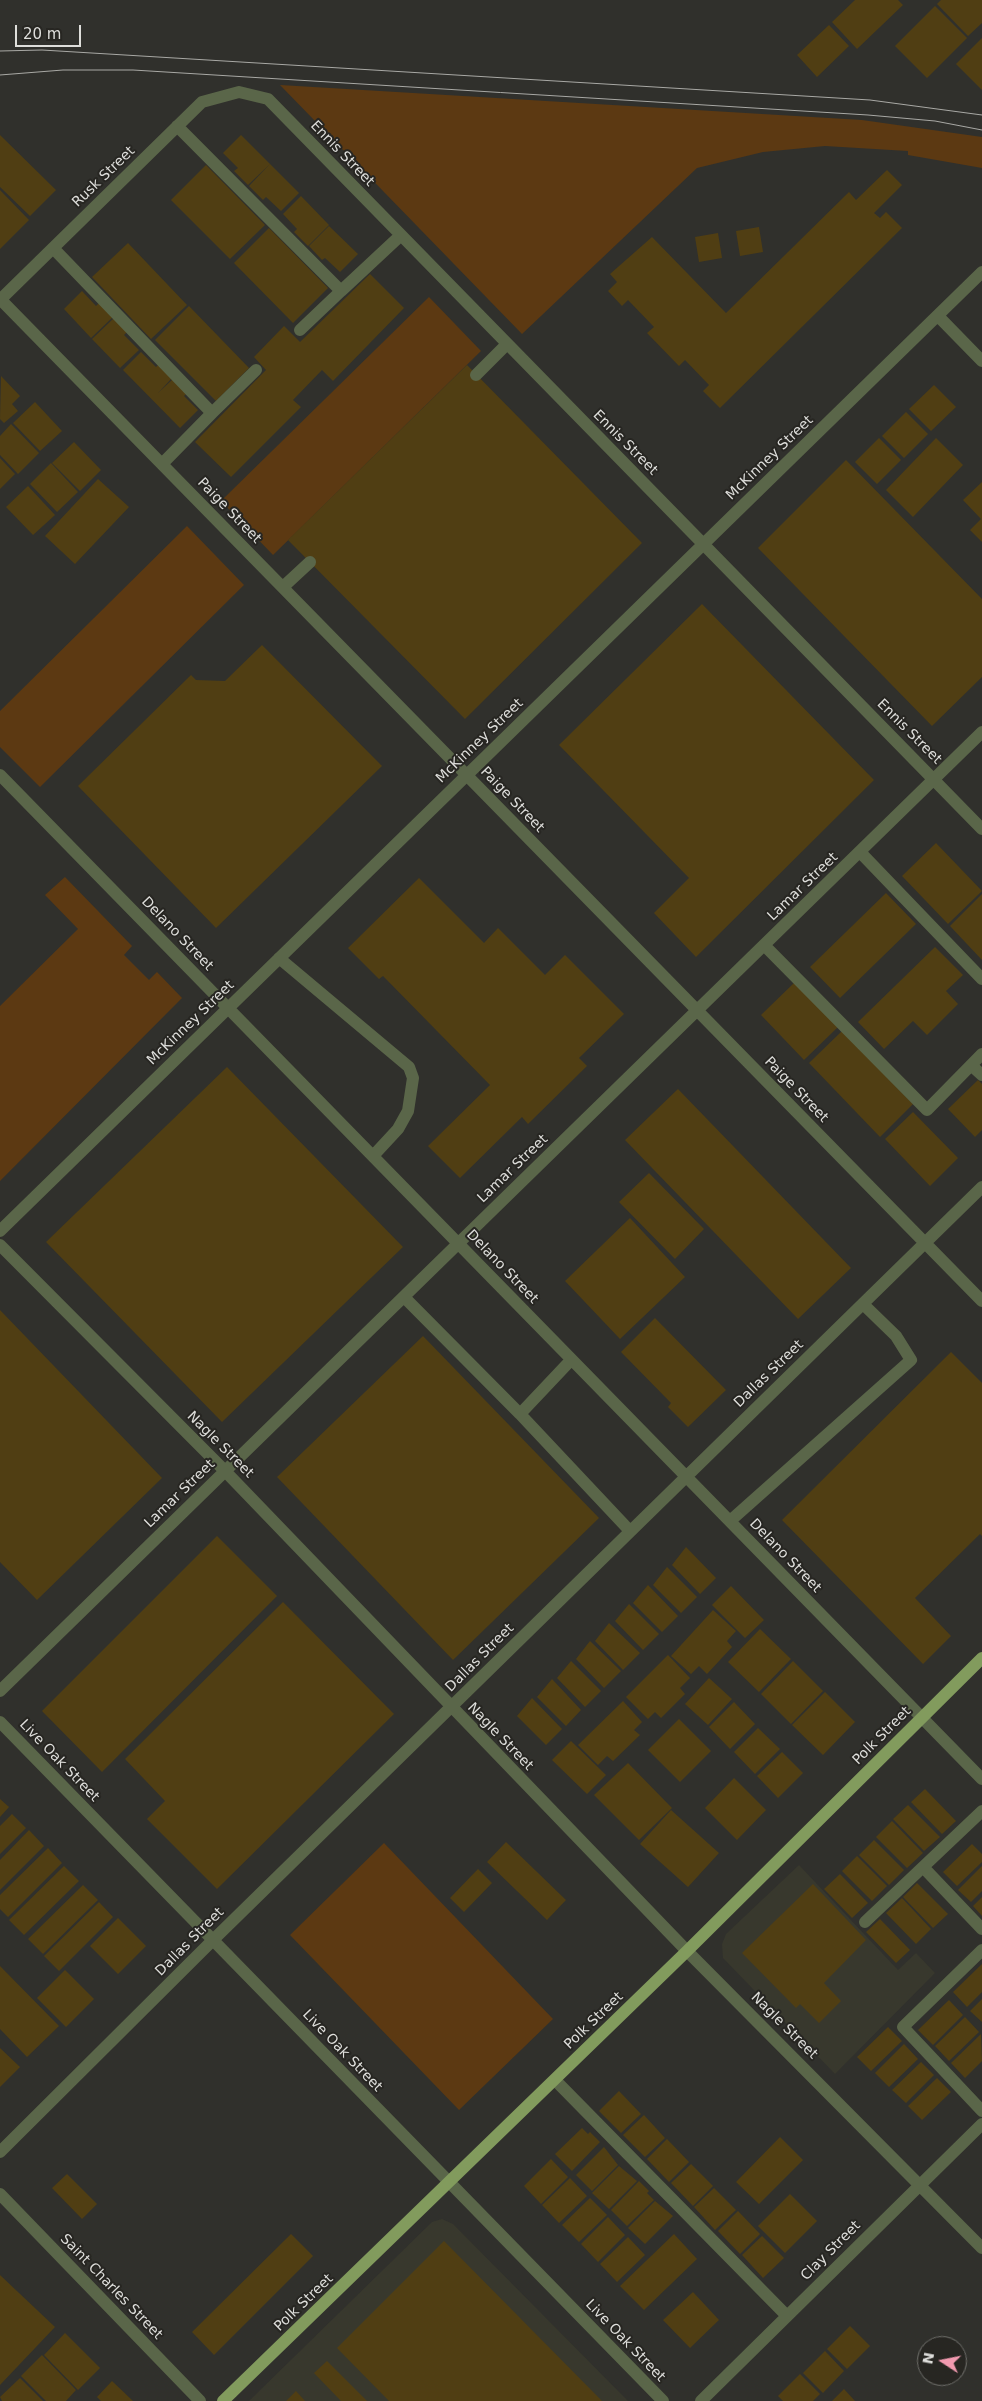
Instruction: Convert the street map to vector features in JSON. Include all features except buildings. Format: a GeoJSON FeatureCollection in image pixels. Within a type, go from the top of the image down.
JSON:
{"type":"FeatureCollection","features":[{"type":"Feature","properties":{"kind":"main road","name":"Polk Street"},"geometry":{"type":"LineString","coordinates":[[224,2401],[688,1951],[982,1658]]}},
{"type":"Feature","properties":{"kind":"street","name":"Rusk Street"},"geometry":{"type":"LineString","coordinates":[[0,300],[202,102],[239,92]]}},
{"type":"Feature","properties":{"kind":"street","name":"Ennis Street"},"geometry":{"type":"LineString","coordinates":[[239,92],[268,99],[982,829]]}},
{"type":"Feature","properties":{"kind":"street"},"geometry":{"type":"LineString","coordinates":[[177,126],[341,291]]}},
{"type":"Feature","properties":{"kind":"street"},"geometry":{"type":"LineString","coordinates":[[300,330],[400,236]]}},
{"type":"Feature","properties":{"kind":"street"},"geometry":{"type":"LineString","coordinates":[[53,248],[212,413]]}},
{"type":"Feature","properties":{"kind":"street","name":"McKinney Street"},"geometry":{"type":"LineString","coordinates":[[0,1231],[982,272]]}},
{"type":"Feature","properties":{"kind":"street","name":"Paige Street"},"geometry":{"type":"LineString","coordinates":[[0,300],[982,1301]]}},
{"type":"Feature","properties":{"kind":"street"},"geometry":{"type":"LineString","coordinates":[[938,316],[982,361]]}},
{"type":"Feature","properties":{"kind":"street"},"geometry":{"type":"LineString","coordinates":[[476,374],[506,344]]}},
{"type":"Feature","properties":{"kind":"street"},"geometry":{"type":"LineString","coordinates":[[162,464],[256,370]]}},
{"type":"Feature","properties":{"kind":"street"},"geometry":{"type":"LineString","coordinates":[[283,587],[310,562]]}},
{"type":"Feature","properties":{"kind":"street","name":"Lamar Street"},"geometry":{"type":"LineString","coordinates":[[0,1691],[982,732]]}},
{"type":"Feature","properties":{"kind":"street","name":"Delano Street"},"geometry":{"type":"LineString","coordinates":[[0,775],[982,1779]]}},
{"type":"Feature","properties":{"kind":"street"},"geometry":{"type":"LineString","coordinates":[[860,852],[982,979]]}},
{"type":"Feature","properties":{"kind":"street"},"geometry":{"type":"LineString","coordinates":[[764,945],[926,1110],[982,1054]]}},
{"type":"Feature","properties":{"kind":"street"},"geometry":{"type":"LineString","coordinates":[[279,958],[409,1067],[413,1078],[408,1111],[398,1129],[373,1156]]}},
{"type":"Feature","properties":{"kind":"street"},"geometry":{"type":"LineString","coordinates":[[971,1065],[982,1075]]}},
{"type":"Feature","properties":{"kind":"street","name":"Dallas Street"},"geometry":{"type":"LineString","coordinates":[[0,2152],[213,1940],[982,1187]]}},
{"type":"Feature","properties":{"kind":"street","name":"Nagle Street"},"geometry":{"type":"LineString","coordinates":[[0,1245],[225,1472],[450,1708],[982,2248]]}},
{"type":"Feature","properties":{"kind":"street"},"geometry":{"type":"LineString","coordinates":[[404,1297],[520,1414],[630,1531]]}},
{"type":"Feature","properties":{"kind":"street"},"geometry":{"type":"LineString","coordinates":[[730,1521],[910,1360],[896,1336],[863,1304]]}},
{"type":"Feature","properties":{"kind":"street"},"geometry":{"type":"LineString","coordinates":[[520,1414],[571,1360]]}},
{"type":"Feature","properties":{"kind":"street","name":"Live Oak Street"},"geometry":{"type":"LineString","coordinates":[[0,1722],[663,2401]]}},
{"type":"Feature","properties":{"kind":"street"},"geometry":{"type":"LineString","coordinates":[[865,1922],[982,1811]]}},
{"type":"Feature","properties":{"kind":"street"},"geometry":{"type":"LineString","coordinates":[[923,1868],[982,1929]]}},
{"type":"Feature","properties":{"kind":"street"},"geometry":{"type":"LineString","coordinates":[[982,1950],[902,2027],[982,2110]]}},
{"type":"Feature","properties":{"kind":"street"},"geometry":{"type":"LineString","coordinates":[[555,2080],[787,2316]]}},
{"type":"Feature","properties":{"kind":"street","name":"Clay Street"},"geometry":{"type":"LineString","coordinates":[[701,2401],[982,2124]]}},
{"type":"Feature","properties":{"kind":"street","name":"Saint Charles Street"},"geometry":{"type":"LineString","coordinates":[[0,2194],[200,2401]]}},
{"type":"Feature","properties":{"kind":"shaded area"},"geometry":{"type":"Polygon","coordinates":[[[280,85],[862,120],[982,137],[982,168],[908,155],[908,151],[825,146],[763,152],[697,168],[522,334],[280,85]]]}},
{"type":"Feature","properties":{"kind":"shaded area"},"geometry":{"type":"Polygon","coordinates":[[[429,297],[481,351],[273,555],[221,501],[429,297]]]}},
{"type":"Feature","properties":{"kind":"shaded area"},"geometry":{"type":"Polygon","coordinates":[[[187,526],[244,585],[40,787],[0,747],[0,711],[187,526]]]}},
{"type":"Feature","properties":{"kind":"shaded area"},"geometry":{"type":"Polygon","coordinates":[[[65,877],[132,946],[124,955],[149,980],[157,972],[182,998],[0,1181],[0,1006],[78,929],[45,895],[65,877]]]}},
{"type":"Feature","properties":{"kind":"shaded area"},"geometry":{"type":"Polygon","coordinates":[[[384,1843],[553,2019],[459,2110],[290,1935],[384,1843]]]}},
{"type":"Feature","properties":{"kind":"shaded area"},"geometry":{"type":"Polygon","coordinates":[[[799,1865],[898,1970],[916,1953],[935,1973],[835,2074],[723,1958],[722,1944],[726,1934],[799,1865]]]}},
{"type":"Feature","properties":{"kind":"shaded area"},"geometry":{"type":"Polygon","coordinates":[[[442,2219],[453,2224],[628,2401],[249,2401],[432,2222],[442,2219]]]}},
{"type":"Feature","properties":{"kind":"tram line"},"geometry":{"type":"LineString","coordinates":[[0,51],[42,50],[870,100],[982,115]]}},
{"type":"Feature","properties":{"kind":"tram line"},"geometry":{"type":"LineString","coordinates":[[0,75],[63,70],[133,70],[868,115],[935,121],[982,130]]}}]}
